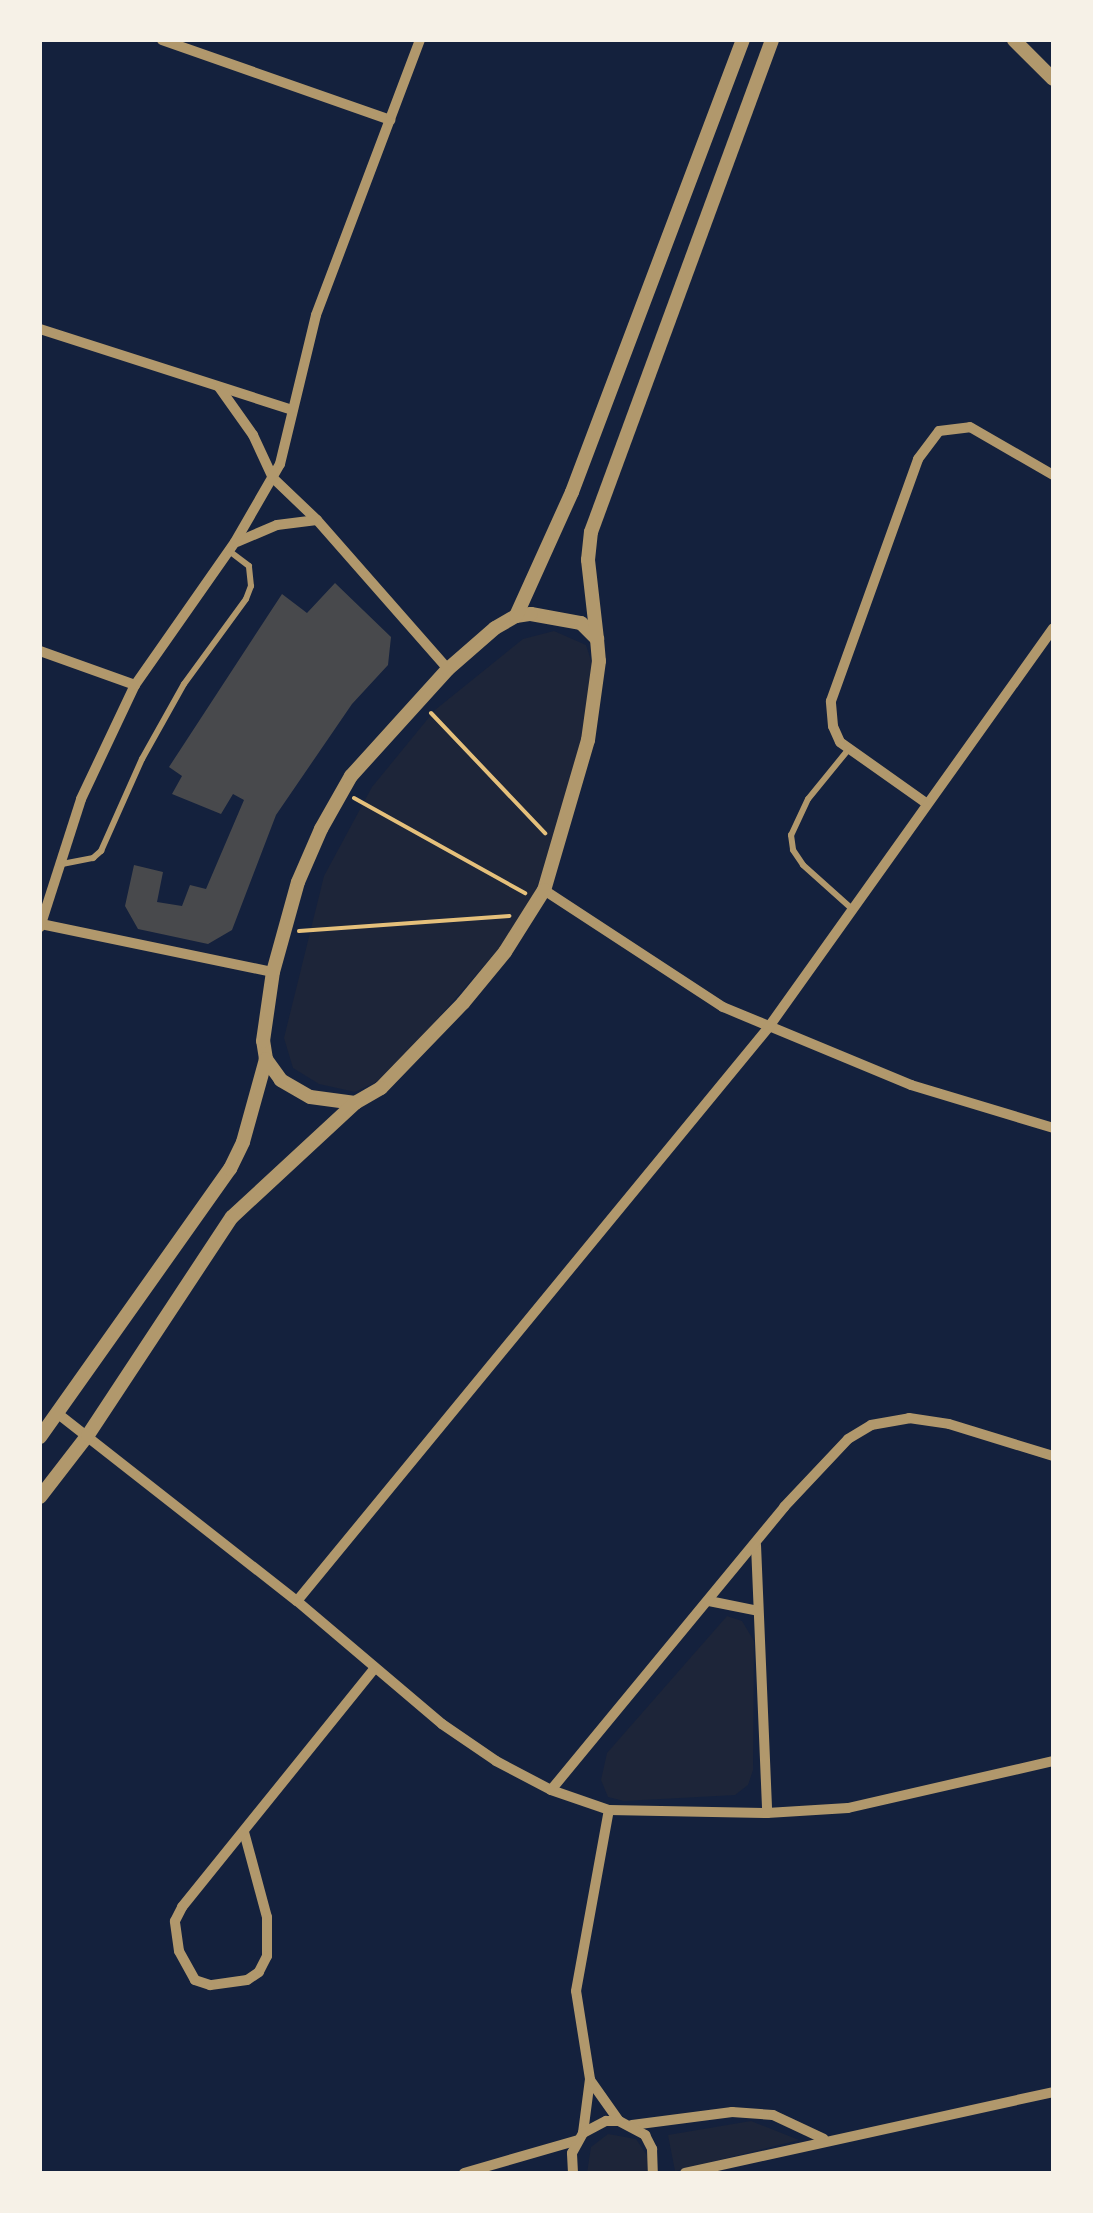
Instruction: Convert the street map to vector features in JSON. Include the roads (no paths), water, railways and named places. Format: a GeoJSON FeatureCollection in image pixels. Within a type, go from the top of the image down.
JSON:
{"type":"FeatureCollection","features":[{"type":"Feature","properties":{"kind":"street"},"geometry":{"type":"LineString","coordinates":[[162,40],[390,120]]}},
{"type":"Feature","properties":{"kind":"street"},"geometry":{"type":"LineString","coordinates":[[273,972],[40,926],[81,799],[134,685],[232,547],[273,478],[316,314],[420,40]]}},
{"type":"Feature","properties":{"kind":"street"},"geometry":{"type":"LineString","coordinates":[[40,1437],[230,1169],[243,1142],[266,1059],[265,1018],[284,932],[298,882],[339,797],[448,669],[516,616],[572,492],[743,40]]}},
{"type":"Feature","properties":{"kind":"street"},"geometry":{"type":"LineString","coordinates":[[40,1497],[88,1435],[232,1218],[355,1103],[382,1088],[464,1003],[541,895],[558,848],[596,705],[597,639],[588,560],[592,532],[772,40]]}},
{"type":"Feature","properties":{"kind":"street"},"geometry":{"type":"LineString","coordinates":[[1014,40],[1053,79]]}},
{"type":"Feature","properties":{"kind":"street"},"geometry":{"type":"LineString","coordinates":[[40,330],[292,410]]}},
{"type":"Feature","properties":{"kind":"street"},"geometry":{"type":"LineString","coordinates":[[219,387],[254,436],[273,478],[317,520],[448,669]]}},
{"type":"Feature","properties":{"kind":"street"},"geometry":{"type":"LineString","coordinates":[[926,804],[848,750],[832,726],[834,686],[927,442],[949,427],[970,427],[1053,475]]}},
{"type":"Feature","properties":{"kind":"street"},"geometry":{"type":"LineString","coordinates":[[232,547],[277,525],[317,520]]}},
{"type":"Feature","properties":{"kind":"street"},"geometry":{"type":"LineString","coordinates":[[516,616],[581,623],[597,639]]}},
{"type":"Feature","properties":{"kind":"street"},"geometry":{"type":"LineString","coordinates":[[297,1601],[768,1028],[1053,628]]}},
{"type":"Feature","properties":{"kind":"street"},"geometry":{"type":"LineString","coordinates":[[40,651],[134,685]]}},
{"type":"Feature","properties":{"kind":"street"},"geometry":{"type":"LineString","coordinates":[[541,895],[723,1007],[768,1028],[911,1085],[1053,1128]]}},
{"type":"Feature","properties":{"kind":"street"},"geometry":{"type":"LineString","coordinates":[[266,1059],[280,1080],[310,1097],[355,1103]]}},
{"type":"Feature","properties":{"kind":"street"},"geometry":{"type":"LineString","coordinates":[[58,1413],[297,1601],[373,1670],[496,1762],[551,1790],[609,1810],[766,1814],[848,1808],[1053,1761]]}},
{"type":"Feature","properties":{"kind":"street"},"geometry":{"type":"LineString","coordinates":[[551,1790],[819,1468],[848,1439],[872,1425],[909,1418],[949,1424],[1053,1456]]}},
{"type":"Feature","properties":{"kind":"street"},"geometry":{"type":"LineString","coordinates":[[756,1544],[766,1814]]}},
{"type":"Feature","properties":{"kind":"street"},"geometry":{"type":"LineString","coordinates":[[708,1602],[758,1611]]}},
{"type":"Feature","properties":{"kind":"street"},"geometry":{"type":"LineString","coordinates":[[244,1832],[267,1917],[267,1956],[259,1972],[247,1980],[210,1984],[195,1980],[178,1952],[176,1921],[197,1886],[373,1670]]}},
{"type":"Feature","properties":{"kind":"street"},"geometry":{"type":"LineString","coordinates":[[573,2173],[572,2154],[580,2137],[590,2079],[576,1991],[609,1810]]}},
{"type":"Feature","properties":{"kind":"street"},"geometry":{"type":"LineString","coordinates":[[590,2079],[619,2121]]}},
{"type":"Feature","properties":{"kind":"street"},"geometry":{"type":"LineString","coordinates":[[685,2173],[825,2139],[1053,2092]]}},
{"type":"Feature","properties":{"kind":"street"},"geometry":{"type":"LineString","coordinates":[[632,2126],[732,2112],[773,2115],[825,2139]]}},
{"type":"Feature","properties":{"kind":"street"},"geometry":{"type":"LineString","coordinates":[[464,2173],[580,2137],[606,2121],[632,2126],[652,2149],[653,2173]]}},
{"type":"Feature","properties":{"kind":"lane"},"geometry":{"type":"LineString","coordinates":[[59,865],[93,858],[101,851],[142,759],[184,684],[246,598],[251,586],[249,566],[232,547]]}},
{"type":"Feature","properties":{"kind":"lane"},"geometry":{"type":"LineString","coordinates":[[848,750],[808,800],[791,835],[803,865],[852,909]]}}]}
